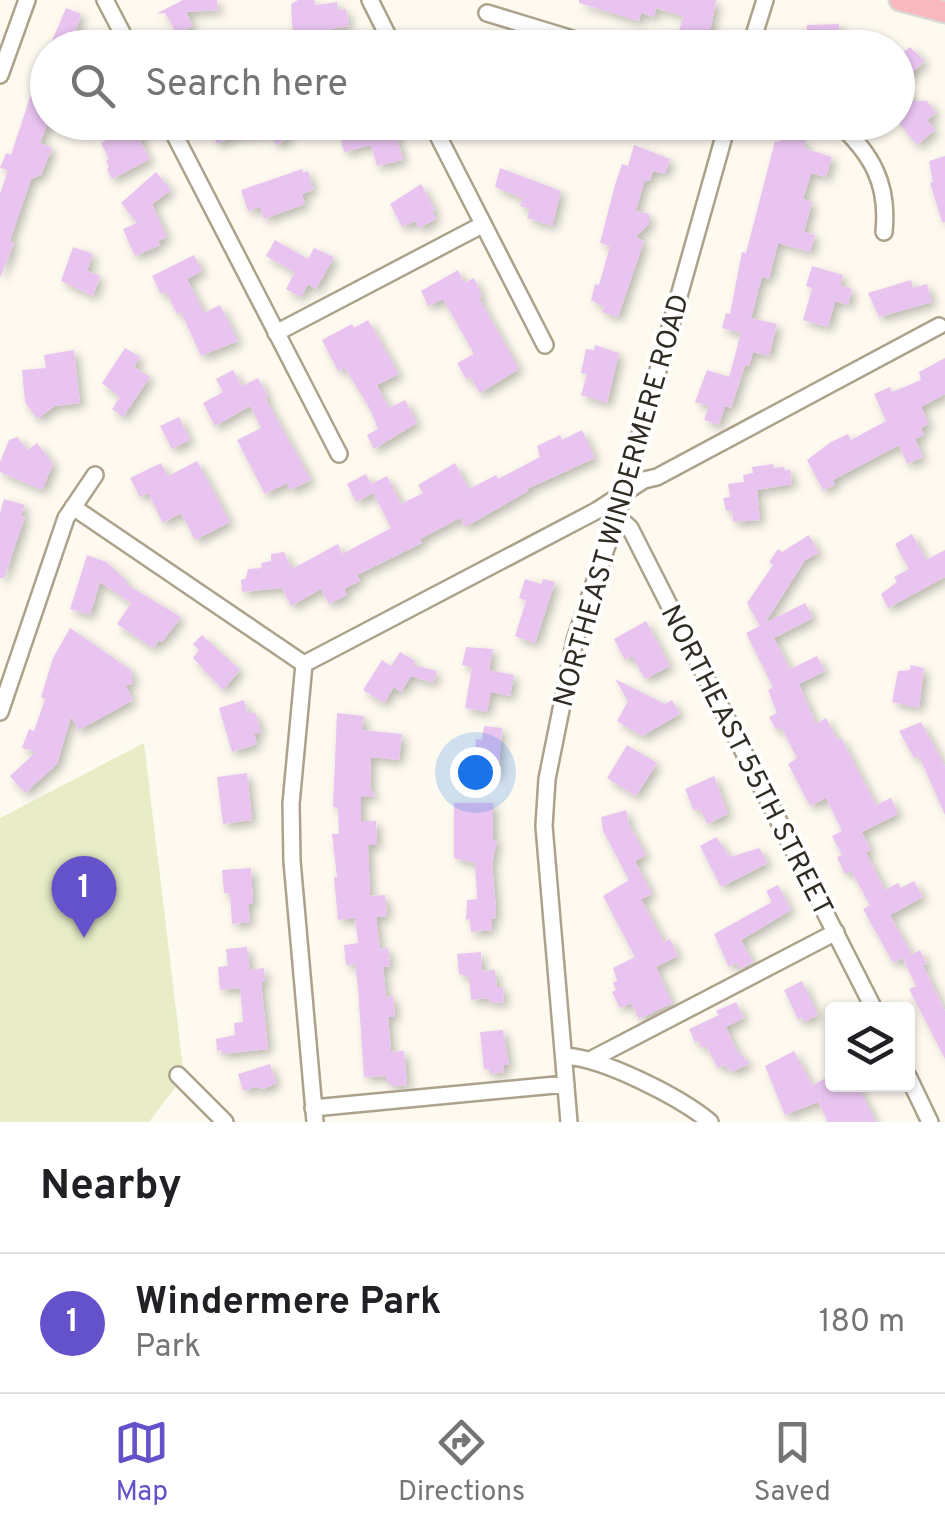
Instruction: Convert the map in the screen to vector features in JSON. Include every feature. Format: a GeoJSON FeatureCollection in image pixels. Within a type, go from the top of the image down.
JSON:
{"type":"FeatureCollection","features":[{"type":"Feature","properties":{"kind":"main road"},"geometry":{"type":"LineString","coordinates":[[900,0],[945,12]]}},
{"type":"Feature","properties":{"kind":"street"},"geometry":{"type":"LineString","coordinates":[[0,75],[26,0]]}},
{"type":"Feature","properties":{"kind":"street"},"geometry":{"type":"LineString","coordinates":[[106,0],[121,30]]}},
{"type":"Feature","properties":{"kind":"street"},"geometry":{"type":"LineString","coordinates":[[370,0],[385,30]]}},
{"type":"Feature","properties":{"kind":"street"},"geometry":{"type":"LineString","coordinates":[[756,30],[765,0]]}},
{"type":"Feature","properties":{"kind":"street"},"geometry":{"type":"LineString","coordinates":[[486,12],[544,30]]}},
{"type":"Feature","properties":{"kind":"street"},"geometry":{"type":"LineString","coordinates":[[177,140],[339,454]]}},
{"type":"Feature","properties":{"kind":"street"},"geometry":{"type":"LineString","coordinates":[[441,140],[545,345]]}},
{"type":"Feature","properties":{"kind":"street","name":"NORTHEAST WINDERMERE ROAD"},"geometry":{"type":"LineString","coordinates":[[569,1122],[544,826],[547,779],[575,640],[617,516],[723,140]]}},
{"type":"Feature","properties":{"kind":"street"},"geometry":{"type":"LineString","coordinates":[[856,140],[878,174],[886,207],[884,232]]}},
{"type":"Feature","properties":{"kind":"street"},"geometry":{"type":"LineString","coordinates":[[276,334],[482,225]]}},
{"type":"Feature","properties":{"kind":"street"},"geometry":{"type":"LineString","coordinates":[[304,664],[939,326]]}},
{"type":"Feature","properties":{"kind":"street"},"geometry":{"type":"LineString","coordinates":[[0,712],[66,518],[95,475]]}},
{"type":"Feature","properties":{"kind":"street"},"geometry":{"type":"LineString","coordinates":[[73,507],[304,664]]}},
{"type":"Feature","properties":{"kind":"street","name":"NORTHEAST 55TH STREET"},"geometry":{"type":"LineString","coordinates":[[617,516],[630,528],[870,1002]]}},
{"type":"Feature","properties":{"kind":"street"},"geometry":{"type":"LineString","coordinates":[[304,664],[291,804],[292,862],[314,1115],[566,1084]]}},
{"type":"Feature","properties":{"kind":"street"},"geometry":{"type":"LineString","coordinates":[[592,1060],[836,932]]}},
{"type":"Feature","properties":{"kind":"street"},"geometry":{"type":"LineString","coordinates":[[564,1056],[592,1060],[694,1108],[710,1122]]}},
{"type":"Feature","properties":{"kind":"street"},"geometry":{"type":"LineString","coordinates":[[178,1075],[226,1122]]}},
{"type":"Feature","properties":{"kind":"street"},"geometry":{"type":"LineString","coordinates":[[915,1091],[930,1122]]}},
{"type":"Feature","properties":{"kind":"green space"},"geometry":{"type":"Polygon","coordinates":[[[144,743],[184,1076],[149,1122],[0,1122],[0,818],[144,743]]]}},
{"type":"Feature","properties":{"kind":"building"},"geometry":{"type":"Polygon","coordinates":[[[183,0],[217,0],[218,10],[186,12],[193,26],[185,30],[175,30],[165,13],[156,14],[183,0]]]}},
{"type":"Feature","properties":{"kind":"building"},"geometry":{"type":"Polygon","coordinates":[[[298,0],[314,0],[315,5],[337,2],[338,10],[346,9],[349,26],[293,30],[291,4],[298,0]]]}},
{"type":"Feature","properties":{"kind":"building"},"geometry":{"type":"Polygon","coordinates":[[[716,0],[710,30],[679,30],[683,16],[656,8],[654,17],[641,13],[639,21],[579,3],[716,0]]]}},
{"type":"Feature","properties":{"kind":"building"},"geometry":{"type":"Polygon","coordinates":[[[66,8],[81,14],[76,30],[57,30],[66,8]]]}},
{"type":"Feature","properties":{"kind":"building"},"geometry":{"type":"Polygon","coordinates":[[[839,24],[839,30],[806,30],[807,25],[839,24]]]}},
{"type":"Feature","properties":{"kind":"building"},"geometry":{"type":"Polygon","coordinates":[[[915,52],[925,61],[915,70],[915,52]]]}},
{"type":"Feature","properties":{"kind":"building"},"geometry":{"type":"Polygon","coordinates":[[[30,97],[30,140],[41,140],[40,143],[52,148],[41,175],[31,179],[0,278],[0,194],[8,170],[0,168],[6,153],[11,155],[30,97]]]}},
{"type":"Feature","properties":{"kind":"building"},"geometry":{"type":"Polygon","coordinates":[[[915,101],[927,101],[936,113],[927,120],[935,130],[917,145],[913,140],[915,101]]]}},
{"type":"Feature","properties":{"kind":"building"},"geometry":{"type":"Polygon","coordinates":[[[140,140],[150,159],[112,179],[101,143],[140,140]]]}},
{"type":"Feature","properties":{"kind":"building"},"geometry":{"type":"Polygon","coordinates":[[[341,140],[398,140],[403,160],[377,166],[371,145],[344,152],[341,140]]]}},
{"type":"Feature","properties":{"kind":"building"},"geometry":{"type":"Polygon","coordinates":[[[806,140],[804,148],[832,157],[826,177],[811,173],[803,199],[812,202],[804,232],[815,235],[810,252],[778,243],[769,279],[762,277],[751,318],[777,324],[769,356],[753,352],[731,408],[725,406],[719,425],[704,420],[709,406],[695,402],[707,370],[729,377],[741,333],[722,328],[726,313],[730,314],[742,252],[746,253],[775,141],[806,140]]]}},
{"type":"Feature","properties":{"kind":"building"},"geometry":{"type":"Polygon","coordinates":[[[634,145],[670,159],[665,174],[653,171],[650,180],[644,182],[636,211],[649,214],[649,224],[636,237],[644,241],[618,317],[602,312],[604,307],[591,300],[610,246],[600,243],[615,185],[622,164],[628,166],[634,145]]]}},
{"type":"Feature","properties":{"kind":"building"},"geometry":{"type":"Polygon","coordinates":[[[945,156],[942,222],[930,183],[933,182],[929,161],[945,156]]]}},
{"type":"Feature","properties":{"kind":"building"},"geometry":{"type":"Polygon","coordinates":[[[500,168],[561,191],[552,226],[527,218],[530,209],[520,206],[522,198],[495,187],[500,168]]]}},
{"type":"Feature","properties":{"kind":"building"},"geometry":{"type":"Polygon","coordinates":[[[302,169],[303,173],[308,171],[313,190],[302,194],[305,204],[264,219],[260,207],[248,211],[241,190],[302,169]]]}},
{"type":"Feature","properties":{"kind":"building"},"geometry":{"type":"Polygon","coordinates":[[[156,172],[171,190],[152,204],[167,237],[158,241],[160,245],[135,256],[123,229],[137,223],[121,203],[156,172]]]}},
{"type":"Feature","properties":{"kind":"building"},"geometry":{"type":"Polygon","coordinates":[[[421,184],[436,219],[419,228],[415,221],[402,227],[390,204],[421,184]]]}},
{"type":"Feature","properties":{"kind":"building"},"geometry":{"type":"Polygon","coordinates":[[[275,240],[308,259],[314,248],[334,257],[316,289],[308,284],[301,297],[286,289],[295,272],[266,256],[275,240]]]}},
{"type":"Feature","properties":{"kind":"building"},"geometry":{"type":"Polygon","coordinates":[[[73,247],[93,254],[87,271],[100,276],[93,296],[61,281],[73,247]]]}},
{"type":"Feature","properties":{"kind":"building"},"geometry":{"type":"Polygon","coordinates":[[[194,255],[202,271],[187,279],[204,313],[220,305],[238,341],[201,356],[181,312],[177,314],[152,276],[194,255]]]}},
{"type":"Feature","properties":{"kind":"building"},"geometry":{"type":"Polygon","coordinates":[[[812,266],[843,275],[840,285],[852,289],[848,305],[835,301],[828,327],[803,320],[812,288],[806,286],[812,266]]]}},
{"type":"Feature","properties":{"kind":"building"},"geometry":{"type":"Polygon","coordinates":[[[458,270],[464,283],[474,278],[482,296],[479,298],[519,369],[480,393],[457,363],[474,354],[443,299],[428,306],[421,291],[458,270]]]}},
{"type":"Feature","properties":{"kind":"building"},"geometry":{"type":"Polygon","coordinates":[[[911,280],[913,288],[927,284],[932,302],[879,317],[868,293],[911,280]]]}},
{"type":"Feature","properties":{"kind":"building"},"geometry":{"type":"Polygon","coordinates":[[[368,320],[399,374],[377,385],[389,408],[405,400],[417,423],[374,449],[367,435],[378,429],[371,411],[345,368],[338,371],[322,340],[368,320]]]}},
{"type":"Feature","properties":{"kind":"building"},"geometry":{"type":"Polygon","coordinates":[[[595,345],[619,353],[607,403],[581,395],[587,374],[581,373],[586,349],[594,350],[595,345]]]}},
{"type":"Feature","properties":{"kind":"building"},"geometry":{"type":"Polygon","coordinates":[[[125,348],[140,357],[134,367],[150,377],[123,417],[112,409],[120,397],[102,383],[125,348]]]}},
{"type":"Feature","properties":{"kind":"building"},"geometry":{"type":"Polygon","coordinates":[[[74,350],[80,403],[55,406],[37,419],[25,402],[22,370],[46,368],[44,355],[74,350]]]}},
{"type":"Feature","properties":{"kind":"building"},"geometry":{"type":"Polygon","coordinates":[[[945,358],[945,394],[921,407],[929,424],[921,428],[924,435],[915,439],[923,457],[907,464],[899,445],[833,480],[835,485],[823,490],[807,460],[831,442],[848,434],[851,440],[886,421],[874,394],[890,387],[892,392],[921,380],[919,372],[945,358]]]}},
{"type":"Feature","properties":{"kind":"building"},"geometry":{"type":"Polygon","coordinates":[[[233,370],[242,386],[258,378],[268,396],[265,398],[311,480],[290,490],[287,483],[265,494],[237,440],[261,428],[250,406],[215,426],[203,403],[223,392],[216,379],[233,370]]]}},
{"type":"Feature","properties":{"kind":"building"},"geometry":{"type":"Polygon","coordinates":[[[179,417],[190,440],[172,449],[160,426],[179,417]]]}},
{"type":"Feature","properties":{"kind":"building"},"geometry":{"type":"Polygon","coordinates":[[[582,430],[595,458],[527,489],[465,527],[460,518],[420,539],[422,543],[357,575],[360,581],[344,589],[347,595],[329,604],[321,589],[291,606],[282,588],[242,592],[241,580],[246,578],[248,569],[262,568],[261,563],[271,561],[271,554],[284,552],[292,569],[338,544],[342,554],[391,528],[373,493],[356,502],[347,484],[366,474],[371,484],[387,476],[401,504],[423,493],[418,485],[455,463],[469,489],[540,457],[537,446],[582,430]]]}},
{"type":"Feature","properties":{"kind":"building"},"geometry":{"type":"Polygon","coordinates":[[[17,437],[28,450],[37,443],[53,464],[42,490],[0,472],[9,440],[17,437]]]}},
{"type":"Feature","properties":{"kind":"building"},"geometry":{"type":"Polygon","coordinates":[[[197,461],[230,522],[195,540],[181,513],[163,523],[148,493],[140,497],[130,478],[161,463],[168,476],[197,461]]]}},
{"type":"Feature","properties":{"kind":"building"},"geometry":{"type":"Polygon","coordinates":[[[773,464],[774,468],[790,469],[792,484],[757,490],[760,520],[733,522],[732,510],[726,511],[723,498],[730,497],[728,484],[744,482],[743,475],[753,473],[752,467],[773,464]]]}},
{"type":"Feature","properties":{"kind":"building"},"geometry":{"type":"Polygon","coordinates":[[[4,499],[25,505],[21,516],[25,517],[4,578],[0,578],[0,513],[4,499]]]}},
{"type":"Feature","properties":{"kind":"building"},"geometry":{"type":"Polygon","coordinates":[[[912,534],[926,560],[945,550],[945,577],[888,608],[881,594],[897,582],[894,577],[909,569],[895,544],[912,534]]]}},
{"type":"Feature","properties":{"kind":"building"},"geometry":{"type":"Polygon","coordinates":[[[809,535],[819,553],[805,560],[765,623],[805,603],[813,618],[774,638],[790,669],[817,656],[825,671],[799,684],[816,724],[826,718],[837,740],[841,738],[876,805],[891,798],[898,814],[862,832],[871,850],[866,852],[885,890],[914,881],[923,897],[890,915],[911,954],[893,963],[863,909],[870,905],[851,871],[845,874],[837,857],[842,855],[832,836],[842,831],[826,798],[810,806],[788,764],[797,758],[781,727],[776,730],[769,717],[777,713],[768,690],[773,687],[746,633],[760,626],[747,603],[773,565],[769,562],[778,549],[782,552],[809,535]]]}},
{"type":"Feature","properties":{"kind":"building"},"geometry":{"type":"Polygon","coordinates":[[[87,555],[106,562],[126,584],[181,617],[162,642],[159,640],[153,648],[117,624],[131,603],[100,582],[90,615],[70,609],[87,555]]]}},
{"type":"Feature","properties":{"kind":"building"},"geometry":{"type":"Polygon","coordinates":[[[525,579],[541,584],[543,579],[555,582],[535,643],[515,636],[526,601],[519,598],[525,579]]]}},
{"type":"Feature","properties":{"kind":"building"},"geometry":{"type":"Polygon","coordinates":[[[646,621],[670,666],[645,679],[632,656],[625,660],[614,639],[646,621]]]}},
{"type":"Feature","properties":{"kind":"building"},"geometry":{"type":"Polygon","coordinates":[[[70,628],[131,670],[133,683],[126,686],[133,700],[79,730],[71,717],[57,764],[25,793],[10,776],[36,752],[22,748],[29,729],[34,731],[53,658],[70,628]]]}},
{"type":"Feature","properties":{"kind":"building"},"geometry":{"type":"Polygon","coordinates":[[[202,635],[240,670],[223,690],[193,658],[199,650],[193,644],[202,635]]]}},
{"type":"Feature","properties":{"kind":"building"},"geometry":{"type":"Polygon","coordinates":[[[466,647],[493,649],[489,670],[514,675],[510,696],[491,692],[487,712],[465,708],[472,667],[462,665],[466,647]]]}},
{"type":"Feature","properties":{"kind":"building"},"geometry":{"type":"Polygon","coordinates":[[[400,652],[415,661],[413,665],[437,671],[433,683],[411,676],[401,692],[394,687],[384,703],[363,690],[382,660],[391,666],[400,652]]]}},
{"type":"Feature","properties":{"kind":"building"},"geometry":{"type":"Polygon","coordinates":[[[911,665],[924,668],[919,708],[892,702],[898,671],[910,670],[911,665]]]}},
{"type":"Feature","properties":{"kind":"building"},"geometry":{"type":"Polygon","coordinates":[[[615,679],[665,704],[672,700],[680,714],[642,736],[617,721],[628,701],[615,679]]]}},
{"type":"Feature","properties":{"kind":"building"},"geometry":{"type":"Polygon","coordinates":[[[244,700],[248,714],[255,712],[261,732],[254,734],[257,744],[232,752],[219,708],[244,700]]]}},
{"type":"Feature","properties":{"kind":"building"},"geometry":{"type":"Polygon","coordinates":[[[337,713],[364,716],[362,730],[402,734],[399,760],[371,757],[370,788],[376,797],[361,796],[361,821],[376,821],[377,845],[368,845],[370,896],[385,895],[387,916],[376,917],[380,949],[388,948],[390,966],[383,967],[386,997],[393,996],[395,1017],[388,1017],[391,1052],[404,1051],[407,1085],[391,1086],[386,1076],[364,1077],[355,964],[346,965],[344,945],[358,943],[355,918],[338,920],[334,877],[332,834],[339,834],[338,808],[333,807],[337,713]]]}},
{"type":"Feature","properties":{"kind":"building"},"geometry":{"type":"Polygon","coordinates":[[[921,722],[945,766],[945,815],[919,756],[914,758],[899,731],[921,722]]]}},
{"type":"Feature","properties":{"kind":"building"},"geometry":{"type":"Polygon","coordinates":[[[484,726],[502,728],[498,775],[460,772],[461,759],[475,760],[476,739],[482,740],[484,726]]]}},
{"type":"Feature","properties":{"kind":"building"},"geometry":{"type":"Polygon","coordinates":[[[627,745],[657,763],[636,796],[607,778],[627,745]]]}},
{"type":"Feature","properties":{"kind":"building"},"geometry":{"type":"Polygon","coordinates":[[[247,773],[252,820],[223,824],[217,777],[247,773]]]}},
{"type":"Feature","properties":{"kind":"building"},"geometry":{"type":"Polygon","coordinates":[[[714,776],[728,814],[707,824],[700,809],[694,811],[685,789],[714,776]]]}},
{"type":"Feature","properties":{"kind":"building"},"geometry":{"type":"Polygon","coordinates":[[[454,803],[493,803],[493,840],[497,840],[492,864],[496,910],[495,918],[491,919],[492,930],[471,932],[470,919],[466,920],[467,900],[477,899],[475,863],[454,858],[454,803]]]}},
{"type":"Feature","properties":{"kind":"building"},"geometry":{"type":"Polygon","coordinates":[[[626,810],[629,825],[646,855],[635,861],[652,894],[641,899],[664,942],[670,939],[678,956],[656,967],[672,1003],[639,1019],[631,1003],[620,1008],[612,992],[617,980],[613,968],[635,957],[603,896],[629,880],[603,831],[601,817],[626,810]]]}},
{"type":"Feature","properties":{"kind":"building"},"geometry":{"type":"Polygon","coordinates":[[[716,837],[730,857],[759,848],[768,863],[721,887],[700,846],[716,837]]]}},
{"type":"Feature","properties":{"kind":"building"},"geometry":{"type":"Polygon","coordinates":[[[251,868],[250,922],[232,924],[230,893],[224,893],[222,870],[251,868]]]}},
{"type":"Feature","properties":{"kind":"building"},"geometry":{"type":"Polygon","coordinates":[[[778,885],[791,910],[741,940],[753,962],[740,969],[736,963],[729,967],[714,934],[772,902],[766,891],[778,885]]]}},
{"type":"Feature","properties":{"kind":"building"},"geometry":{"type":"Polygon","coordinates":[[[247,947],[250,970],[264,968],[265,982],[261,982],[268,1049],[222,1054],[222,1050],[217,1051],[216,1039],[235,1035],[234,1023],[243,1022],[240,988],[220,990],[218,967],[228,966],[226,949],[247,947]]]}},
{"type":"Feature","properties":{"kind":"building"},"geometry":{"type":"Polygon","coordinates":[[[920,950],[945,1011],[945,1059],[909,989],[916,986],[903,959],[920,950]]]}},
{"type":"Feature","properties":{"kind":"building"},"geometry":{"type":"Polygon","coordinates":[[[481,952],[482,971],[495,970],[497,988],[503,987],[504,1002],[490,1003],[489,998],[471,1000],[469,977],[459,974],[457,954],[481,952]]]}},
{"type":"Feature","properties":{"kind":"building"},"geometry":{"type":"Polygon","coordinates":[[[802,981],[818,1015],[804,1022],[798,1019],[784,990],[802,981]]]}},
{"type":"Feature","properties":{"kind":"building"},"geometry":{"type":"Polygon","coordinates":[[[736,1002],[744,1018],[726,1027],[737,1051],[750,1063],[732,1072],[724,1065],[718,1068],[706,1046],[702,1048],[695,1042],[689,1029],[736,1002]]]}},
{"type":"Feature","properties":{"kind":"building"},"geometry":{"type":"Polygon","coordinates":[[[503,1030],[509,1065],[503,1065],[504,1072],[490,1074],[490,1069],[484,1069],[480,1032],[503,1030]]]}},
{"type":"Feature","properties":{"kind":"building"},"geometry":{"type":"Polygon","coordinates":[[[794,1051],[812,1085],[825,1078],[825,1092],[861,1092],[876,1122],[828,1122],[818,1102],[785,1115],[765,1066],[794,1051]]]}},
{"type":"Feature","properties":{"kind":"building"},"geometry":{"type":"Polygon","coordinates":[[[270,1064],[276,1083],[264,1089],[243,1091],[238,1074],[270,1064]]]}},
{"type":"Feature","properties":{"kind":"place","name":"Windermere Park"},"geometry":{"type":"Point","coordinates":[84,938]}}]}
